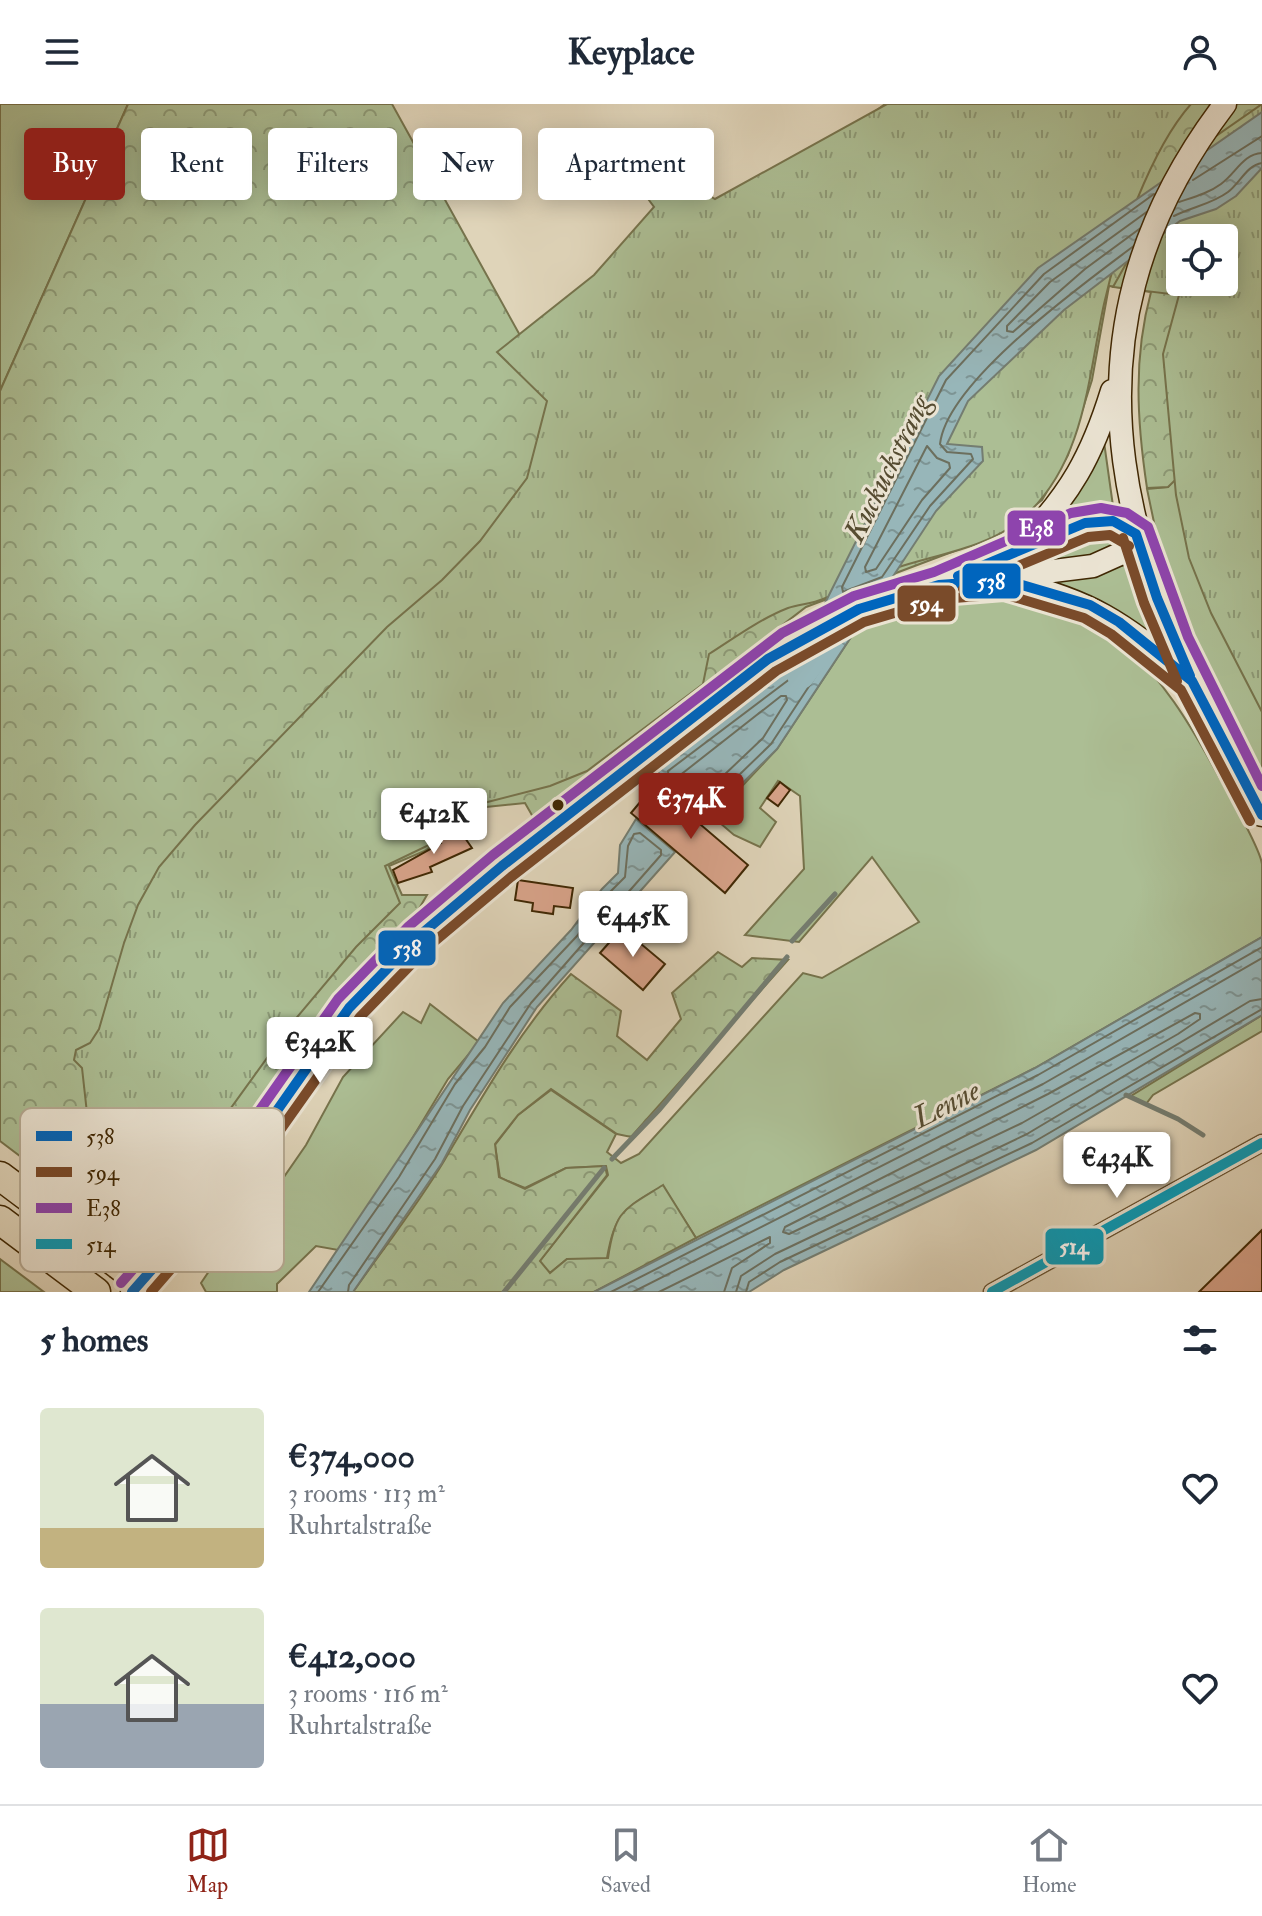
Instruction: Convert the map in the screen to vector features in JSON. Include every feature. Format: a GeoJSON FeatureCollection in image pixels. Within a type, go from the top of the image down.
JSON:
{"type":"FeatureCollection","features":[{"type":"Feature","properties":{"kind":"highway"},"geometry":{"type":"LineString","coordinates":[[0,1176],[20,1191]]}},
{"type":"Feature","properties":{"kind":"highway"},"geometry":{"type":"LineString","coordinates":[[0,1220],[20,1235]]}},
{"type":"Feature","properties":{"kind":"highway"},"geometry":{"type":"LineString","coordinates":[[70,1272],[94,1290]]}},
{"type":"Feature","properties":{"kind":"highway"},"geometry":{"type":"LineString","coordinates":[[128,1272],[153,1292]]}},
{"type":"Feature","properties":{"kind":"main road"},"geometry":{"type":"LineString","coordinates":[[1013,553],[1062,501],[1086,464],[1098,436],[1119,366],[1141,263],[1159,216],[1200,139],[1225,104]]}},
{"type":"Feature","properties":{"kind":"main road"},"geometry":{"type":"LineString","coordinates":[[1119,366],[1120,437],[1136,534],[1157,598],[1192,681],[1262,815]]}},
{"type":"Feature","properties":{"kind":"main road"},"geometry":{"type":"LineString","coordinates":[[278,1108],[325,1040],[382,971],[502,866],[791,644],[859,609],[939,585],[1094,521],[1113,521],[1136,534]]}},
{"type":"Feature","properties":{"kind":"main road"},"geometry":{"type":"LineString","coordinates":[[939,585],[1005,580],[1104,563],[1122,553],[1136,534]]}},
{"type":"Feature","properties":{"kind":"main road"},"geometry":{"type":"LineString","coordinates":[[1005,580],[1073,598],[1104,613],[1192,681]]}},
{"type":"Feature","properties":{"kind":"main road"},"geometry":{"type":"LineString","coordinates":[[132,1292],[150,1272]]}},
{"type":"Feature","properties":{"kind":"street"},"geometry":{"type":"LineString","coordinates":[[992,1292],[1262,1143]]}},
{"type":"Feature","properties":{"kind":"green space"},"geometry":{"type":"Polygon","coordinates":[[[0,104],[128,104],[117,128],[24,128],[24,200],[85,200],[0,391],[0,104]]]}},
{"type":"Feature","properties":{"kind":"green space"},"geometry":{"type":"Polygon","coordinates":[[[128,104],[392,104],[413,142],[413,200],[445,200],[522,339],[678,214],[745,189],[855,127],[885,104],[1262,104],[1262,378],[1198,458],[1168,487],[1147,488],[1141,438],[1139,365],[1151,292],[1109,286],[1092,380],[1068,455],[1042,500],[994,536],[806,607],[533,817],[525,803],[486,807],[448,823],[427,850],[389,866],[402,895],[427,895],[409,926],[351,978],[255,1108],[20,1108],[20,1156],[0,1141],[0,391],[85,200],[125,200],[125,128],[117,128],[128,104]]]}},
{"type":"Feature","properties":{"kind":"green space"},"geometry":{"type":"Polygon","coordinates":[[[887,104],[1191,104],[1176,123],[1149,172],[1117,254],[1088,389],[1072,444],[1045,494],[1025,516],[1012,527],[981,542],[887,571],[819,601],[788,608],[757,623],[709,654],[703,684],[587,771],[550,786],[472,806],[442,823],[429,845],[385,866],[400,903],[356,947],[293,1022],[231,1108],[86,1108],[82,1068],[74,1060],[76,1050],[90,1043],[99,1029],[138,905],[159,867],[195,825],[387,627],[442,580],[480,541],[527,478],[547,401],[497,352],[594,275],[654,207],[649,200],[714,198],[887,104]]]}},
{"type":"Feature","properties":{"kind":"green space"},"geometry":{"type":"Polygon","coordinates":[[[1262,104],[1262,712],[1211,613],[1189,558],[1176,495],[1163,354],[1179,296],[1238,296],[1238,224],[1166,224],[1166,293],[1113,287],[1186,157],[1262,104]]]}},
{"type":"Feature","properties":{"kind":"green space"},"geometry":{"type":"Polygon","coordinates":[[[1262,378],[1262,776],[1182,613],[1160,551],[1147,489],[1168,487],[1262,378]]]}},
{"type":"Feature","properties":{"kind":"green space"},"geometry":{"type":"Polygon","coordinates":[[[1104,442],[1114,513],[1050,524],[1104,442]]]}},
{"type":"Feature","properties":{"kind":"green space"},"geometry":{"type":"Polygon","coordinates":[[[1099,527],[1117,535],[1118,542],[1096,559],[1004,566],[1099,527]]]}},
{"type":"Feature","properties":{"kind":"green space"},"geometry":{"type":"Polygon","coordinates":[[[1126,565],[1152,632],[1150,637],[1046,579],[1126,565]]]}},
{"type":"Feature","properties":{"kind":"green space"},"geometry":{"type":"Polygon","coordinates":[[[971,599],[1019,602],[1059,611],[1094,626],[1124,646],[1150,671],[1196,737],[1256,846],[1262,864],[1262,937],[1035,1068],[696,1238],[663,1186],[623,1213],[614,1231],[607,1258],[602,1261],[567,1259],[550,1273],[539,1262],[608,1175],[606,1166],[566,1168],[525,1188],[500,1178],[495,1145],[518,1115],[551,1090],[616,1134],[607,1152],[621,1163],[639,1154],[803,973],[822,978],[919,922],[872,857],[799,942],[745,935],[804,869],[800,796],[778,781],[760,808],[776,822],[760,847],[734,835],[713,817],[777,749],[855,631],[906,610],[971,599]]]}},
{"type":"Feature","properties":{"kind":"green space"},"geometry":{"type":"Polygon","coordinates":[[[718,952],[742,967],[752,958],[788,960],[631,1137],[617,1134],[551,1089],[518,1115],[495,1144],[499,1177],[525,1189],[566,1168],[605,1166],[607,1175],[540,1261],[550,1273],[567,1259],[608,1258],[614,1230],[623,1213],[663,1185],[696,1238],[594,1292],[353,1292],[434,1178],[519,1040],[571,974],[621,1011],[617,1036],[647,1060],[681,1019],[672,993],[718,952]]]}},
{"type":"Feature","properties":{"kind":"green space"},"geometry":{"type":"Polygon","coordinates":[[[430,1004],[479,1042],[448,1079],[392,1172],[338,1250],[316,1246],[277,1284],[277,1292],[206,1292],[201,1283],[208,1272],[284,1272],[284,1177],[306,1145],[343,1077],[403,1012],[421,1023],[430,1004]]]}},
{"type":"Feature","properties":{"kind":"green space"},"geometry":{"type":"Polygon","coordinates":[[[1262,1015],[1262,1031],[1153,1095],[1146,1104],[1131,1096],[1262,1015]]]}},
{"type":"Feature","properties":{"kind":"green space"},"geometry":{"type":"Polygon","coordinates":[[[0,1259],[44,1292],[0,1292],[0,1259]]]}},
{"type":"Feature","properties":{"kind":"water"},"geometry":{"type":"Polygon","coordinates":[[[1262,112],[1262,168],[1236,196],[1216,209],[1176,224],[1166,224],[1166,232],[1064,310],[968,401],[947,444],[982,447],[983,461],[936,511],[888,584],[819,615],[939,376],[1038,268],[1262,112]]]}},
{"type":"Feature","properties":{"kind":"water"},"geometry":{"type":"Polygon","coordinates":[[[855,631],[777,749],[701,824],[661,790],[658,769],[792,664],[855,631]]]}},
{"type":"Feature","properties":{"kind":"water"},"geometry":{"type":"Polygon","coordinates":[[[636,819],[675,852],[537,1007],[470,1110],[442,1163],[353,1292],[309,1292],[503,1003],[571,930],[618,873],[620,845],[636,819]]]}},
{"type":"Feature","properties":{"kind":"water"},"geometry":{"type":"Polygon","coordinates":[[[1262,937],[1262,1015],[1036,1150],[784,1270],[749,1292],[594,1292],[1035,1068],[1262,937]]]}},
{"type":"Feature","properties":{"kind":"building"},"geometry":{"type":"Polygon","coordinates":[[[780,782],[790,790],[778,806],[767,798],[780,782]]]}},
{"type":"Feature","properties":{"kind":"building"},"geometry":{"type":"Polygon","coordinates":[[[660,790],[748,865],[725,893],[631,813],[641,801],[646,806],[660,790]]]}},
{"type":"Feature","properties":{"kind":"building"},"geometry":{"type":"Polygon","coordinates":[[[456,825],[472,848],[430,867],[432,872],[398,883],[393,870],[441,843],[438,837],[456,825]]]}},
{"type":"Feature","properties":{"kind":"building"},"geometry":{"type":"Polygon","coordinates":[[[518,880],[573,888],[570,908],[554,906],[553,914],[532,911],[533,903],[515,900],[518,880]]]}},
{"type":"Feature","properties":{"kind":"building"},"geometry":{"type":"Polygon","coordinates":[[[622,928],[665,964],[643,990],[600,953],[622,928]]]}},
{"type":"Feature","properties":{"kind":"building"},"geometry":{"type":"Polygon","coordinates":[[[1262,1230],[1262,1292],[1199,1292],[1262,1230]]]}},
{"type":"Feature","properties":{"kind":"waterway","name":"Kuckuckstrang"},"geometry":{"type":"LineString","coordinates":[[801,675],[855,602]]}},
{"type":"Feature","properties":{"kind":"waterway"},"geometry":{"type":"LineString","coordinates":[[792,941],[835,894]]}},
{"type":"Feature","properties":{"kind":"waterway"},"geometry":{"type":"LineString","coordinates":[[612,1159],[660,1109],[787,957]]}},
{"type":"Feature","properties":{"kind":"waterway"},"geometry":{"type":"LineString","coordinates":[[1126,1095],[1178,1119],[1203,1135]]}},
{"type":"Feature","properties":{"kind":"waterway"},"geometry":{"type":"LineString","coordinates":[[504,1292],[604,1168]]}},
{"type":"Feature","properties":{"kind":"transit line","name":"E38"},"geometry":{"type":"LineString","coordinates":[[261,1108],[338,999],[409,926],[493,855],[782,633],[854,596],[934,572],[1071,513],[1101,508],[1127,513],[1148,527],[1188,637],[1262,786]]}},
{"type":"Feature","properties":{"kind":"transit line","name":"538"},"geometry":{"type":"LineString","coordinates":[[958,576],[1085,523],[1113,521],[1136,534]]}},
{"type":"Feature","properties":{"kind":"transit line","name":"538"},"geometry":{"type":"LineString","coordinates":[[1136,534],[1157,598],[1190,676]]}},
{"type":"Feature","properties":{"kind":"transit line","name":"594"},"geometry":{"type":"LineString","coordinates":[[963,589],[1088,537],[1110,535],[1129,546]]}},
{"type":"Feature","properties":{"kind":"transit line","name":"594"},"geometry":{"type":"LineString","coordinates":[[1123,538],[1144,603],[1177,681]]}},
{"type":"Feature","properties":{"kind":"transit line","name":"538"},"geometry":{"type":"LineString","coordinates":[[279,1108],[349,1008],[419,936],[502,866],[768,659],[859,609],[939,585],[1005,580],[1090,605],[1119,622],[1192,681],[1262,815]]}},
{"type":"Feature","properties":{"kind":"transit line","name":"594"},"geometry":{"type":"LineString","coordinates":[[284,1125],[360,1017],[429,946],[511,877],[776,671],[864,622],[942,599],[1004,594],[1084,618],[1111,634],[1181,690],[1250,821]]}},
{"type":"Feature","properties":{"kind":"transit line","name":"514"},"geometry":{"type":"LineString","coordinates":[[992,1292],[1262,1143]]}},
{"type":"Feature","properties":{"kind":"transit line","name":"E38"},"geometry":{"type":"LineString","coordinates":[[121,1283],[131,1272]]}},
{"type":"Feature","properties":{"kind":"transit line","name":"538"},"geometry":{"type":"LineString","coordinates":[[132,1292],[150,1272]]}},
{"type":"Feature","properties":{"kind":"transit line","name":"594"},"geometry":{"type":"LineString","coordinates":[[151,1292],[168,1272]]}},
{"type":"Feature","properties":{"kind":"water label","name":"Lenne"},"geometry":{"type":"Point","coordinates":[946,1104]}}]}
